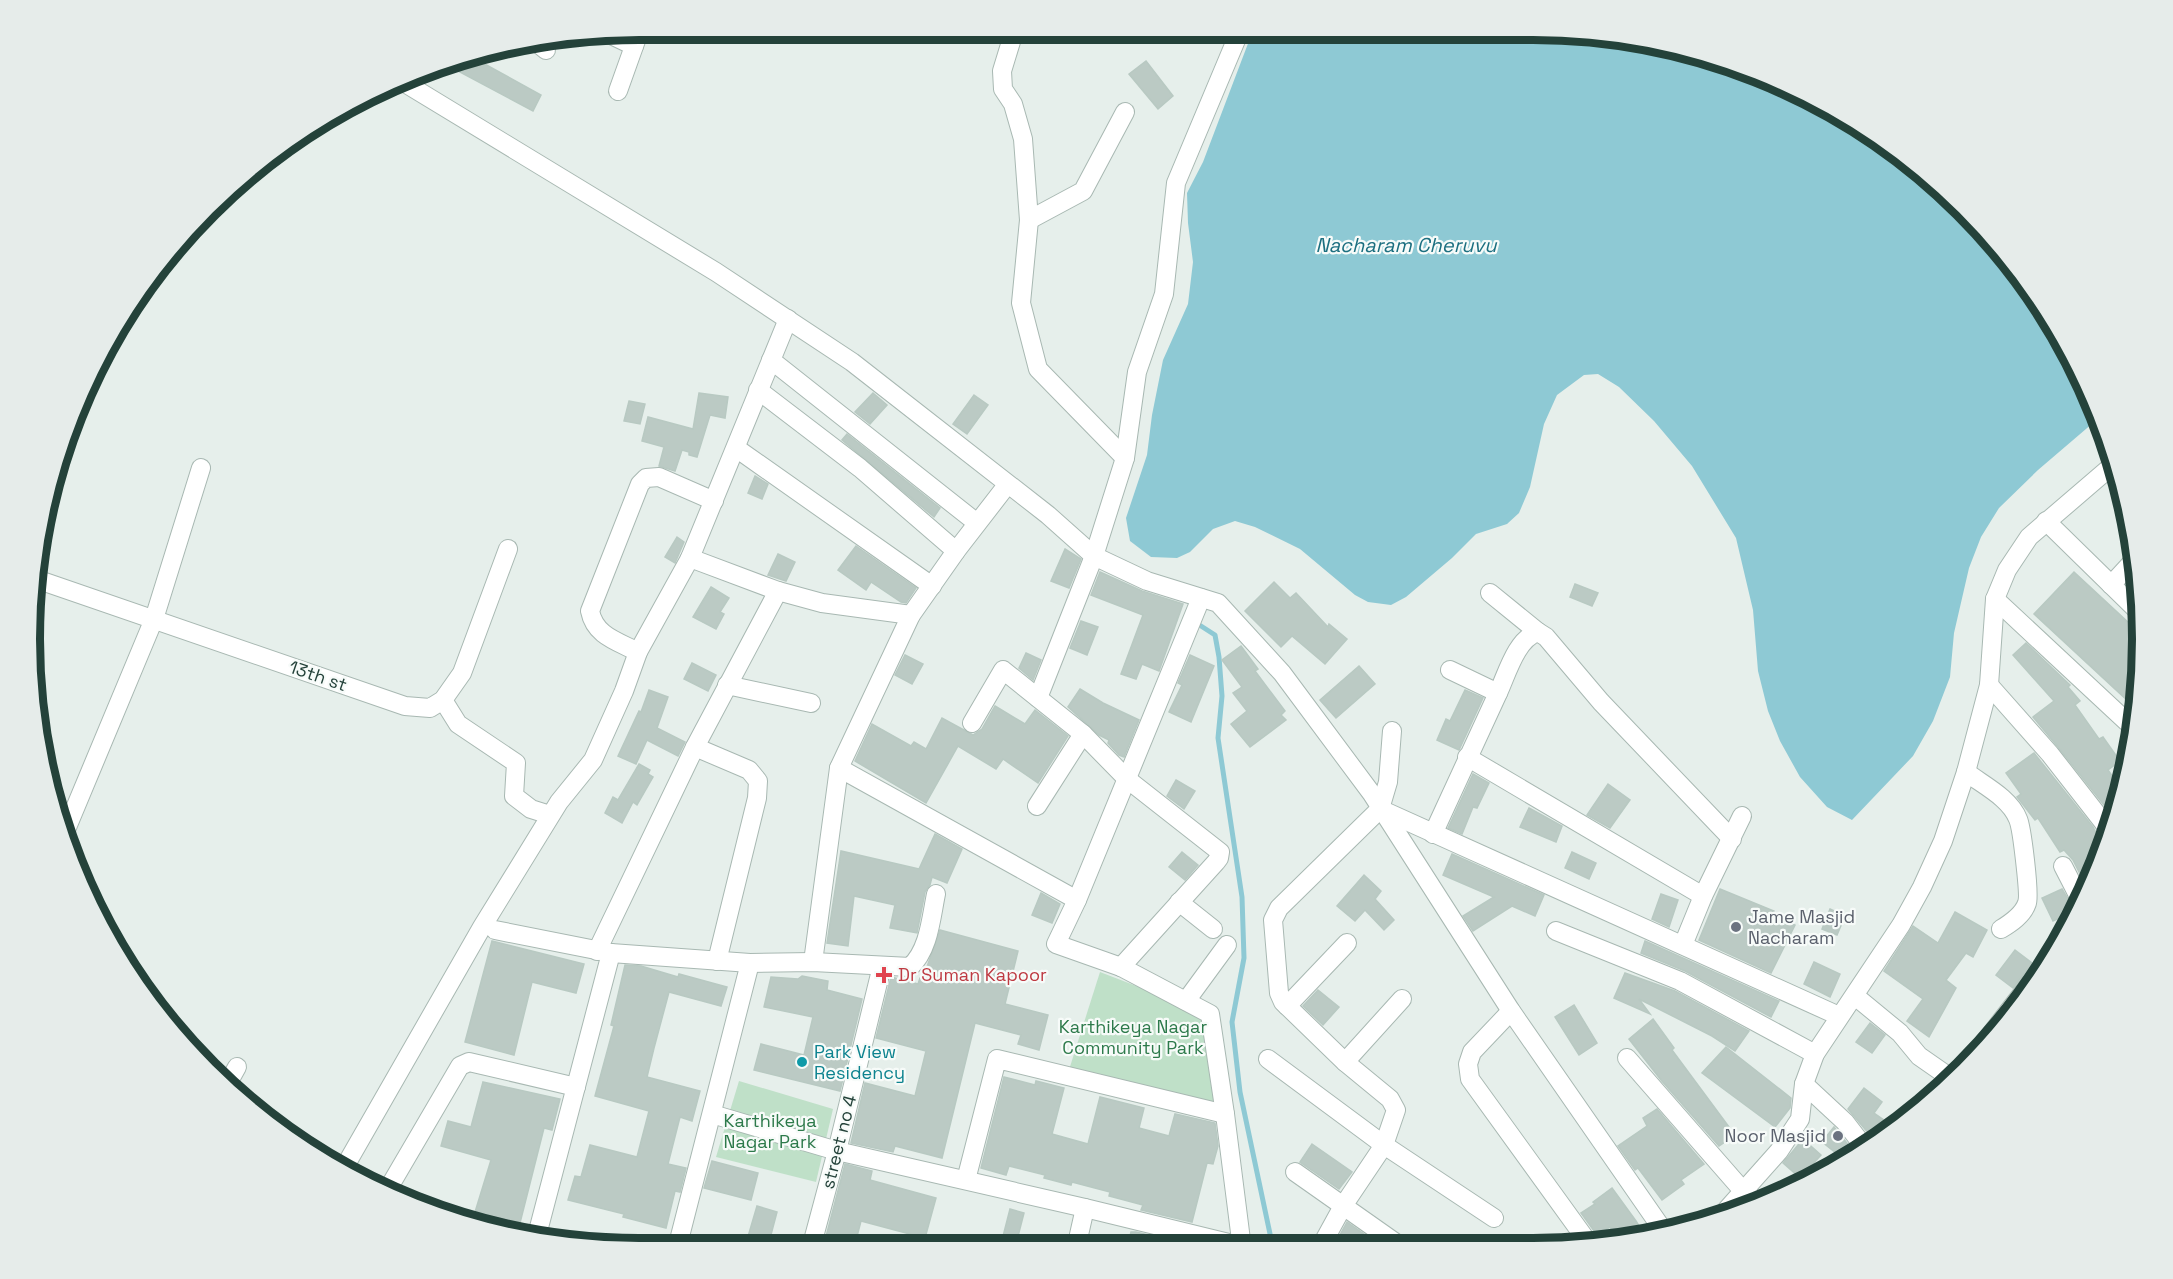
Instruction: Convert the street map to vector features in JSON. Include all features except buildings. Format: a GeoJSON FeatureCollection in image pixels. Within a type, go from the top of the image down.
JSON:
{"type":"FeatureCollection","features":[{"type":"Feature","properties":{"kind":"street"},"geometry":{"type":"LineString","coordinates":[[618,91],[636,40]]}},
{"type":"Feature","properties":{"kind":"street"},"geometry":{"type":"LineString","coordinates":[[1012,40],[1002,71],[1003,89],[1012,104],[1023,139],[1029,220],[1021,303],[1038,369],[1125,458]]}},
{"type":"Feature","properties":{"kind":"street"},"geometry":{"type":"LineString","coordinates":[[1038,698],[1094,556],[1125,458],[1137,372],[1164,294],[1176,183],[1236,40]]}},
{"type":"Feature","properties":{"kind":"street"},"geometry":{"type":"LineString","coordinates":[[410,86],[716,272],[852,362],[1048,515],[1094,556],[1147,581],[1218,603],[1282,673],[1372,794],[1511,1011],[1659,1225]]}},
{"type":"Feature","properties":{"kind":"street"},"geometry":{"type":"LineString","coordinates":[[1029,220],[1083,191],[1125,112]]}},
{"type":"Feature","properties":{"kind":"street"},"geometry":{"type":"LineString","coordinates":[[347,1162],[482,927],[550,815],[593,760],[624,691],[638,652],[690,558],[788,320]]}},
{"type":"Feature","properties":{"kind":"street"},"geometry":{"type":"LineString","coordinates":[[771,360],[977,523]]}},
{"type":"Feature","properties":{"kind":"street"},"geometry":{"type":"LineString","coordinates":[[758,390],[860,468],[956,551]]}},
{"type":"Feature","properties":{"kind":"street"},"geometry":{"type":"LineString","coordinates":[[736,448],[932,586]]}},
{"type":"Feature","properties":{"kind":"street"},"geometry":{"type":"LineString","coordinates":[[69,822],[154,619],[201,468]]}},
{"type":"Feature","properties":{"kind":"street"},"geometry":{"type":"LineString","coordinates":[[1627,1058],[1751,1196],[1800,1119],[1804,1084],[1815,1054],[1901,925],[1922,887],[1942,841],[1966,772],[1989,685],[1995,599],[2007,570],[2029,537],[2108,469]]}},
{"type":"Feature","properties":{"kind":"street"},"geometry":{"type":"LineString","coordinates":[[638,652],[604,635],[592,624],[590,611],[640,484],[646,478],[659,477],[714,501]]}},
{"type":"Feature","properties":{"kind":"street"},"geometry":{"type":"LineString","coordinates":[[813,962],[839,768],[911,615],[956,551],[1007,485]]}},
{"type":"Feature","properties":{"kind":"street"},"geometry":{"type":"LineString","coordinates":[[2046,521],[2131,604]]}},
{"type":"Feature","properties":{"kind":"street"},"geometry":{"type":"LineString","coordinates":[[508,549],[462,672],[443,700],[458,724],[516,763],[514,796],[531,809],[550,815]]}},
{"type":"Feature","properties":{"kind":"street"},"geometry":{"type":"LineString","coordinates":[[690,558],[778,591],[822,603],[911,615]]}},
{"type":"Feature","properties":{"kind":"street"},"geometry":{"type":"LineString","coordinates":[[2111,585],[2128,568]]}},
{"type":"Feature","properties":{"kind":"street","name":"13th st"},"geometry":{"type":"LineString","coordinates":[[44,583],[405,706],[430,708],[443,700]]}},
{"type":"Feature","properties":{"kind":"street"},"geometry":{"type":"LineString","coordinates":[[538,1229],[576,1087],[604,952],[695,747],[778,591]]}},
{"type":"Feature","properties":{"kind":"street"},"geometry":{"type":"LineString","coordinates":[[1490,592],[1546,637],[1601,702],[1732,839]]}},
{"type":"Feature","properties":{"kind":"street"},"geometry":{"type":"LineString","coordinates":[[1201,598],[1077,900],[1056,944],[1121,967],[1210,1014],[1226,1114],[1240,1238]]}},
{"type":"Feature","properties":{"kind":"street"},"geometry":{"type":"LineString","coordinates":[[1995,599],[2126,721]]}},
{"type":"Feature","properties":{"kind":"street"},"geometry":{"type":"LineString","coordinates":[[1433,834],[1518,651],[1529,635],[1538,632]]}},
{"type":"Feature","properties":{"kind":"street"},"geometry":{"type":"LineString","coordinates":[[972,723],[1003,670],[1083,734],[1127,779],[1220,852],[1219,858],[1121,967]]}},
{"type":"Feature","properties":{"kind":"street"},"geometry":{"type":"LineString","coordinates":[[1450,670],[1498,693]]}},
{"type":"Feature","properties":{"kind":"street"},"geometry":{"type":"LineString","coordinates":[[727,685],[812,703]]}},
{"type":"Feature","properties":{"kind":"street"},"geometry":{"type":"LineString","coordinates":[[1989,685],[2050,754],[2104,823]]}},
{"type":"Feature","properties":{"kind":"street"},"geometry":{"type":"LineString","coordinates":[[1325,1238],[1343,1206],[1384,1145],[1396,1110],[1390,1099],[1345,1062],[1287,1006],[1279,993],[1273,920],[1279,908],[1380,809],[1388,782],[1392,731]]}},
{"type":"Feature","properties":{"kind":"street"},"geometry":{"type":"LineString","coordinates":[[1037,806],[1083,734]]}},
{"type":"Feature","properties":{"kind":"street"},"geometry":{"type":"LineString","coordinates":[[695,747],[749,770],[758,781],[757,798],[717,961]]}},
{"type":"Feature","properties":{"kind":"street"},"geometry":{"type":"LineString","coordinates":[[1467,758],[1703,896]]}},
{"type":"Feature","properties":{"kind":"street"},"geometry":{"type":"LineString","coordinates":[[839,768],[1077,900]]}},
{"type":"Feature","properties":{"kind":"street"},"geometry":{"type":"LineString","coordinates":[[1966,772],[2004,800],[2018,819],[2028,902],[2014,921],[2001,929]]}},
{"type":"Feature","properties":{"kind":"street"},"geometry":{"type":"LineString","coordinates":[[1380,809],[1839,1016]]}},
{"type":"Feature","properties":{"kind":"street"},"geometry":{"type":"LineString","coordinates":[[1683,945],[1703,896],[1742,816]]}},
{"type":"Feature","properties":{"kind":"street"},"geometry":{"type":"LineString","coordinates":[[2063,866],[2076,892]]}},
{"type":"Feature","properties":{"kind":"street"},"geometry":{"type":"LineString","coordinates":[[495,930],[604,952],[750,963],[813,962],[910,967],[920,959],[936,894]]}},
{"type":"Feature","properties":{"kind":"street"},"geometry":{"type":"LineString","coordinates":[[1179,902],[1213,929]]}},
{"type":"Feature","properties":{"kind":"street"},"geometry":{"type":"LineString","coordinates":[[1556,932],[1680,981],[1815,1054]]}},
{"type":"Feature","properties":{"kind":"street"},"geometry":{"type":"LineString","coordinates":[[1287,1006],[1347,943]]}},
{"type":"Feature","properties":{"kind":"street"},"geometry":{"type":"LineString","coordinates":[[1186,1001],[1227,945]]}},
{"type":"Feature","properties":{"kind":"street"},"geometry":{"type":"LineString","coordinates":[[680,1238],[750,963]]}},
{"type":"Feature","properties":{"kind":"street","name":"street no 4"},"geometry":{"type":"LineString","coordinates":[[815,1238],[882,966]]}},
{"type":"Feature","properties":{"kind":"street"},"geometry":{"type":"LineString","coordinates":[[1855,996],[1900,1033],[1919,1056],[1945,1074]]}},
{"type":"Feature","properties":{"kind":"street"},"geometry":{"type":"LineString","coordinates":[[1345,1062],[1402,999]]}},
{"type":"Feature","properties":{"kind":"street"},"geometry":{"type":"LineString","coordinates":[[1511,1011],[1472,1052],[1468,1064],[1470,1079],[1583,1236]]}},
{"type":"Feature","properties":{"kind":"street"},"geometry":{"type":"LineString","coordinates":[[966,1180],[997,1059],[1226,1114]]}},
{"type":"Feature","properties":{"kind":"street"},"geometry":{"type":"LineString","coordinates":[[1268,1059],[1384,1145],[1494,1218]]}},
{"type":"Feature","properties":{"kind":"street"},"geometry":{"type":"LineString","coordinates":[[391,1184],[460,1066],[464,1063],[469,1062],[576,1087]]}},
{"type":"Feature","properties":{"kind":"street"},"geometry":{"type":"LineString","coordinates":[[231,1077],[237,1067]]}},
{"type":"Feature","properties":{"kind":"street"},"geometry":{"type":"LineString","coordinates":[[1804,1084],[1845,1122],[1860,1142]]}},
{"type":"Feature","properties":{"kind":"street"},"geometry":{"type":"LineString","coordinates":[[712,1114],[837,1151],[1205,1238]]}},
{"type":"Feature","properties":{"kind":"street"},"geometry":{"type":"LineString","coordinates":[[1295,1172],[1389,1238]]}},
{"type":"Feature","properties":{"kind":"street"},"geometry":{"type":"LineString","coordinates":[[1078,1238],[1085,1208]]}},
{"type":"Feature","properties":{"kind":"green space","name":"Karthikeya Nagar Community Park"},"geometry":{"type":"Polygon","coordinates":[[[1100,972],[1206,1015],[1216,1108],[1068,1073],[1100,972]]]}},
{"type":"Feature","properties":{"kind":"green space","name":"Karthikeya Nagar Park"},"geometry":{"type":"Polygon","coordinates":[[[739,1081],[833,1109],[816,1182],[716,1157],[739,1081]]]}},
{"type":"Feature","properties":{"kind":"water","name":"Nacharam Cheruvu"},"geometry":{"type":"Polygon","coordinates":[[[1249,40],[1534,40],[1612,46],[1689,61],[1726,72],[1798,102],[1866,141],[1928,189],[1984,245],[2032,307],[2071,375],[2092,424],[2038,470],[1999,508],[1981,537],[1969,568],[1954,633],[1950,677],[1933,721],[1913,756],[1852,820],[1827,807],[1800,777],[1780,741],[1768,711],[1758,671],[1753,610],[1736,538],[1692,466],[1654,421],[1619,387],[1598,374],[1584,375],[1557,395],[1544,424],[1530,487],[1519,513],[1507,524],[1476,534],[1406,597],[1391,605],[1368,602],[1355,595],[1300,549],[1255,527],[1235,521],[1213,529],[1190,552],[1177,558],[1151,557],[1130,541],[1126,518],[1147,455],[1163,360],[1188,304],[1193,262],[1187,193],[1203,162],[1249,40]]]}},
{"type":"Feature","properties":{"kind":"waterway"},"geometry":{"type":"LineString","coordinates":[[1201,626],[1215,635],[1219,657],[1222,696],[1218,738],[1242,897],[1244,958],[1232,1022],[1240,1092],[1271,1238]]}},
{"type":"Feature","properties":{"kind":"place","name":"Jame Masjid Nacharam"},"geometry":{"type":"Point","coordinates":[1736,927]}},
{"type":"Feature","properties":{"kind":"place","name":"Dr Suman Kapoor"},"geometry":{"type":"Point","coordinates":[884,975]}},
{"type":"Feature","properties":{"kind":"place","name":"Park View Residency"},"geometry":{"type":"Point","coordinates":[802,1062]}},
{"type":"Feature","properties":{"kind":"place","name":"Noor Masjid"},"geometry":{"type":"Point","coordinates":[1838,1136]}}]}
